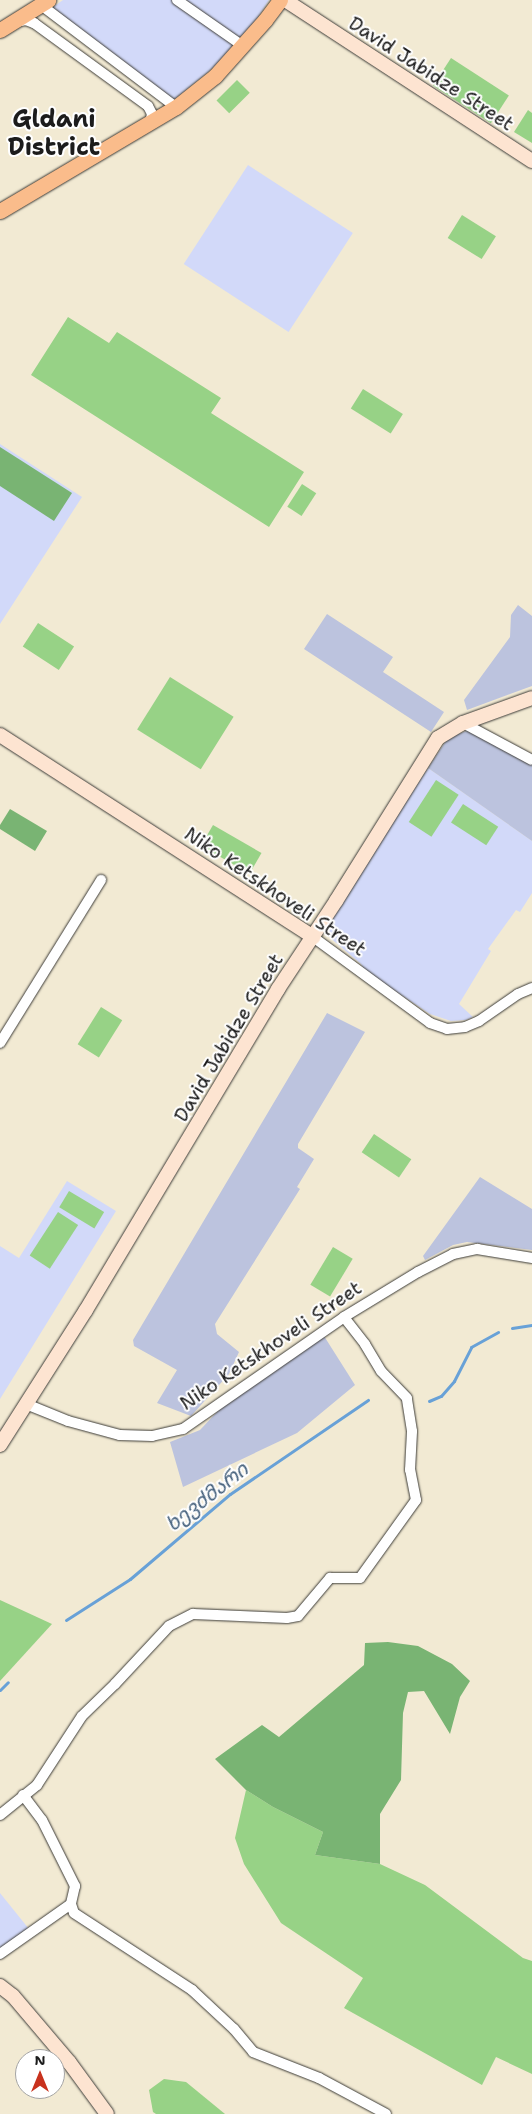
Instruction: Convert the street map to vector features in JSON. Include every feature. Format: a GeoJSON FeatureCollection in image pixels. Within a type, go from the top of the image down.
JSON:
{"type":"FeatureCollection","features":[{"type":"Feature","properties":{"kind":"main road"},"geometry":{"type":"LineString","coordinates":[[0,211],[176,107],[215,76],[243,46],[280,0]]}},
{"type":"Feature","properties":{"kind":"main road"},"geometry":{"type":"LineString","coordinates":[[6,27],[44,2]]}},
{"type":"Feature","properties":{"kind":"street"},"geometry":{"type":"LineString","coordinates":[[177,0],[243,46]]}},
{"type":"Feature","properties":{"kind":"street","name":"David Jabidze Street"},"geometry":{"type":"LineString","coordinates":[[285,0],[532,161]]}},
{"type":"Feature","properties":{"kind":"street"},"geometry":{"type":"LineString","coordinates":[[44,2],[176,107]]}},
{"type":"Feature","properties":{"kind":"street"},"geometry":{"type":"LineString","coordinates":[[6,27],[26,20],[34,23],[148,106],[152,114],[150,123]]}},
{"type":"Feature","properties":{"kind":"street","name":"David Jabidze Street"},"geometry":{"type":"LineString","coordinates":[[0,1446],[196,1129],[278,989],[313,937],[438,738],[463,723],[532,698]]}},
{"type":"Feature","properties":{"kind":"street"},"geometry":{"type":"LineString","coordinates":[[463,723],[532,760]]}},
{"type":"Feature","properties":{"kind":"street","name":"Niko Ketskhoveli Street"},"geometry":{"type":"LineString","coordinates":[[0,735],[313,937],[430,1023],[447,1029],[465,1028],[479,1021],[518,994],[532,988]]}},
{"type":"Feature","properties":{"kind":"street"},"geometry":{"type":"LineString","coordinates":[[0,1043],[101,880]]}},
{"type":"Feature","properties":{"kind":"street","name":"Niko Ketskhoveli Street"},"geometry":{"type":"LineString","coordinates":[[26,1404],[68,1421],[120,1435],[152,1436],[183,1429],[344,1317],[418,1272],[453,1254],[477,1249],[532,1258]]}},
{"type":"Feature","properties":{"kind":"street"},"geometry":{"type":"LineString","coordinates":[[0,1815],[36,1785],[82,1716],[169,1626],[192,1614],[287,1618],[298,1616],[330,1578],[360,1578],[416,1500],[410,1470],[412,1431],[407,1398],[381,1371],[365,1344],[344,1317]]}},
{"type":"Feature","properties":{"kind":"street"},"geometry":{"type":"LineString","coordinates":[[23,1795],[42,1820],[75,1886],[71,1904],[74,1913],[192,1990],[234,2029],[253,2052],[319,2078],[386,2114]]}},
{"type":"Feature","properties":{"kind":"street"},"geometry":{"type":"LineString","coordinates":[[0,1954],[71,1904]]}},
{"type":"Feature","properties":{"kind":"street"},"geometry":{"type":"LineString","coordinates":[[0,1986],[13,1996],[69,2062],[107,2114]]}},
{"type":"Feature","properties":{"kind":"shaded area"},"geometry":{"type":"Polygon","coordinates":[[[63,0],[269,0],[253,25],[214,67],[174,100],[54,15],[53,7],[63,0]]]}},
{"type":"Feature","properties":{"kind":"shaded area"},"geometry":{"type":"Polygon","coordinates":[[[248,165],[353,233],[289,332],[184,264],[248,165]]]}},
{"type":"Feature","properties":{"kind":"shaded area"},"geometry":{"type":"Polygon","coordinates":[[[0,444],[82,497],[0,624],[0,444]]]}},
{"type":"Feature","properties":{"kind":"shaded area"},"geometry":{"type":"Polygon","coordinates":[[[518,605],[532,616],[532,686],[467,710],[464,700],[510,637],[511,615],[518,605]]]}},
{"type":"Feature","properties":{"kind":"shaded area"},"geometry":{"type":"Polygon","coordinates":[[[327,614],[393,657],[383,672],[444,712],[431,732],[304,649],[327,614]]]}},
{"type":"Feature","properties":{"kind":"shaded area"},"geometry":{"type":"Polygon","coordinates":[[[469,730],[532,763],[532,841],[428,768],[448,738],[469,730]]]}},
{"type":"Feature","properties":{"kind":"shaded area"},"geometry":{"type":"Polygon","coordinates":[[[428,768],[532,841],[532,893],[520,912],[516,910],[488,949],[491,951],[459,1004],[473,1017],[466,1020],[451,1021],[430,1014],[365,971],[361,964],[322,931],[428,768]]]}},
{"type":"Feature","properties":{"kind":"shaded area"},"geometry":{"type":"Polygon","coordinates":[[[327,1013],[365,1032],[298,1144],[298,1148],[314,1159],[297,1187],[300,1189],[215,1324],[217,1334],[239,1352],[229,1374],[191,1416],[157,1403],[177,1370],[134,1346],[133,1340],[327,1013]]]}},
{"type":"Feature","properties":{"kind":"shaded area"},"geometry":{"type":"Polygon","coordinates":[[[480,1177],[532,1209],[532,1250],[467,1242],[453,1245],[425,1260],[423,1256],[480,1177]]]}},
{"type":"Feature","properties":{"kind":"shaded area"},"geometry":{"type":"Polygon","coordinates":[[[67,1181],[116,1211],[0,1399],[0,1246],[19,1258],[67,1181]]]}},
{"type":"Feature","properties":{"kind":"shaded area"},"geometry":{"type":"Polygon","coordinates":[[[324,1336],[355,1385],[297,1433],[183,1487],[170,1442],[200,1430],[232,1396],[324,1336]]]}},
{"type":"Feature","properties":{"kind":"shaded area"},"geometry":{"type":"Polygon","coordinates":[[[0,1893],[29,1929],[0,1949],[0,1893]]]}},
{"type":"Feature","properties":{"kind":"green space"},"geometry":{"type":"Polygon","coordinates":[[[451,58],[509,96],[491,123],[433,86],[451,58]]]}},
{"type":"Feature","properties":{"kind":"green space"},"geometry":{"type":"Polygon","coordinates":[[[237,80],[250,93],[229,113],[216,101],[237,80]]]}},
{"type":"Feature","properties":{"kind":"green space"},"geometry":{"type":"Polygon","coordinates":[[[528,110],[532,113],[532,143],[514,132],[528,110]]]}},
{"type":"Feature","properties":{"kind":"green space"},"geometry":{"type":"Polygon","coordinates":[[[462,215],[496,236],[482,259],[448,238],[462,215]]]}},
{"type":"Feature","properties":{"kind":"green space"},"geometry":{"type":"Polygon","coordinates":[[[68,317],[109,343],[117,332],[221,398],[211,413],[304,472],[269,527],[31,375],[68,317]]]}},
{"type":"Feature","properties":{"kind":"green space"},"geometry":{"type":"Polygon","coordinates":[[[363,389],[403,414],[391,433],[351,409],[363,389]]]}},
{"type":"Feature","properties":{"kind":"green space"},"geometry":{"type":"Polygon","coordinates":[[[0,447],[72,493],[54,521],[0,486],[0,447]]]}},
{"type":"Feature","properties":{"kind":"green space"},"geometry":{"type":"Polygon","coordinates":[[[302,484],[316,493],[302,516],[287,507],[302,484]]]}},
{"type":"Feature","properties":{"kind":"green space"},"geometry":{"type":"Polygon","coordinates":[[[38,623],[74,646],[59,670],[23,646],[38,623]]]}},
{"type":"Feature","properties":{"kind":"green space"},"geometry":{"type":"Polygon","coordinates":[[[170,677],[234,717],[201,769],[137,730],[170,677]]]}},
{"type":"Feature","properties":{"kind":"green space"},"geometry":{"type":"Polygon","coordinates":[[[436,780],[459,795],[431,837],[409,822],[436,780]]]}},
{"type":"Feature","properties":{"kind":"green space"},"geometry":{"type":"Polygon","coordinates":[[[463,804],[498,827],[486,845],[451,822],[463,804]]]}},
{"type":"Feature","properties":{"kind":"green space"},"geometry":{"type":"Polygon","coordinates":[[[10,809],[47,831],[35,851],[0,829],[0,825],[10,809]]]}},
{"type":"Feature","properties":{"kind":"green space"},"geometry":{"type":"Polygon","coordinates":[[[213,825],[261,853],[249,874],[201,846],[213,825]]]}},
{"type":"Feature","properties":{"kind":"green space"},"geometry":{"type":"Polygon","coordinates":[[[101,1007],[122,1020],[99,1058],[78,1044],[101,1007]]]}},
{"type":"Feature","properties":{"kind":"green space"},"geometry":{"type":"Polygon","coordinates":[[[374,1134],[411,1159],[399,1177],[362,1152],[374,1134]]]}},
{"type":"Feature","properties":{"kind":"green space"},"geometry":{"type":"Polygon","coordinates":[[[69,1191],[104,1212],[94,1228],[59,1207],[69,1191]]]}},
{"type":"Feature","properties":{"kind":"green space"},"geometry":{"type":"Polygon","coordinates":[[[58,1212],[78,1225],[50,1269],[30,1256],[58,1212]]]}},
{"type":"Feature","properties":{"kind":"green space"},"geometry":{"type":"Polygon","coordinates":[[[333,1247],[353,1259],[330,1297],[310,1285],[333,1247]]]}},
{"type":"Feature","properties":{"kind":"green space"},"geometry":{"type":"Polygon","coordinates":[[[0,1600],[52,1624],[0,1681],[0,1600]]]}},
{"type":"Feature","properties":{"kind":"green space"},"geometry":{"type":"Polygon","coordinates":[[[388,1642],[418,1646],[452,1664],[470,1681],[460,1697],[450,1734],[424,1691],[408,1692],[403,1713],[401,1780],[380,1814],[380,1864],[315,1855],[323,1832],[273,1807],[246,1790],[215,1759],[262,1725],[279,1737],[364,1665],[365,1643],[388,1642]]]}},
{"type":"Feature","properties":{"kind":"green space"},"geometry":{"type":"Polygon","coordinates":[[[246,1790],[273,1807],[323,1832],[315,1855],[380,1864],[425,1885],[523,1958],[532,1961],[532,2074],[496,2057],[482,2085],[344,2008],[363,1978],[281,1923],[244,1864],[235,1838],[246,1790]]]}},
{"type":"Feature","properties":{"kind":"green space"},"geometry":{"type":"Polygon","coordinates":[[[164,2079],[186,2082],[225,2114],[156,2114],[153,2112],[149,2090],[164,2079]]]}},
{"type":"Feature","properties":{"kind":"waterway","name":"ხევძმარი"},"geometry":{"type":"LineString","coordinates":[[512,1328],[532,1325]]}},
{"type":"Feature","properties":{"kind":"waterway","name":"ხევძმარი"},"geometry":{"type":"LineString","coordinates":[[429,1401],[441,1396],[454,1381],[471,1347],[498,1332]]}},
{"type":"Feature","properties":{"kind":"waterway","name":"ხევძმარი"},"geometry":{"type":"LineString","coordinates":[[66,1620],[130,1579],[230,1494],[368,1400]]}},
{"type":"Feature","properties":{"kind":"waterway","name":"ხევძმარი"},"geometry":{"type":"LineString","coordinates":[[0,1690],[8,1682]]}},
{"type":"Feature","properties":{"kind":"district","name":"Gldani District"},"geometry":{"type":"Point","coordinates":[54,134]}}]}
